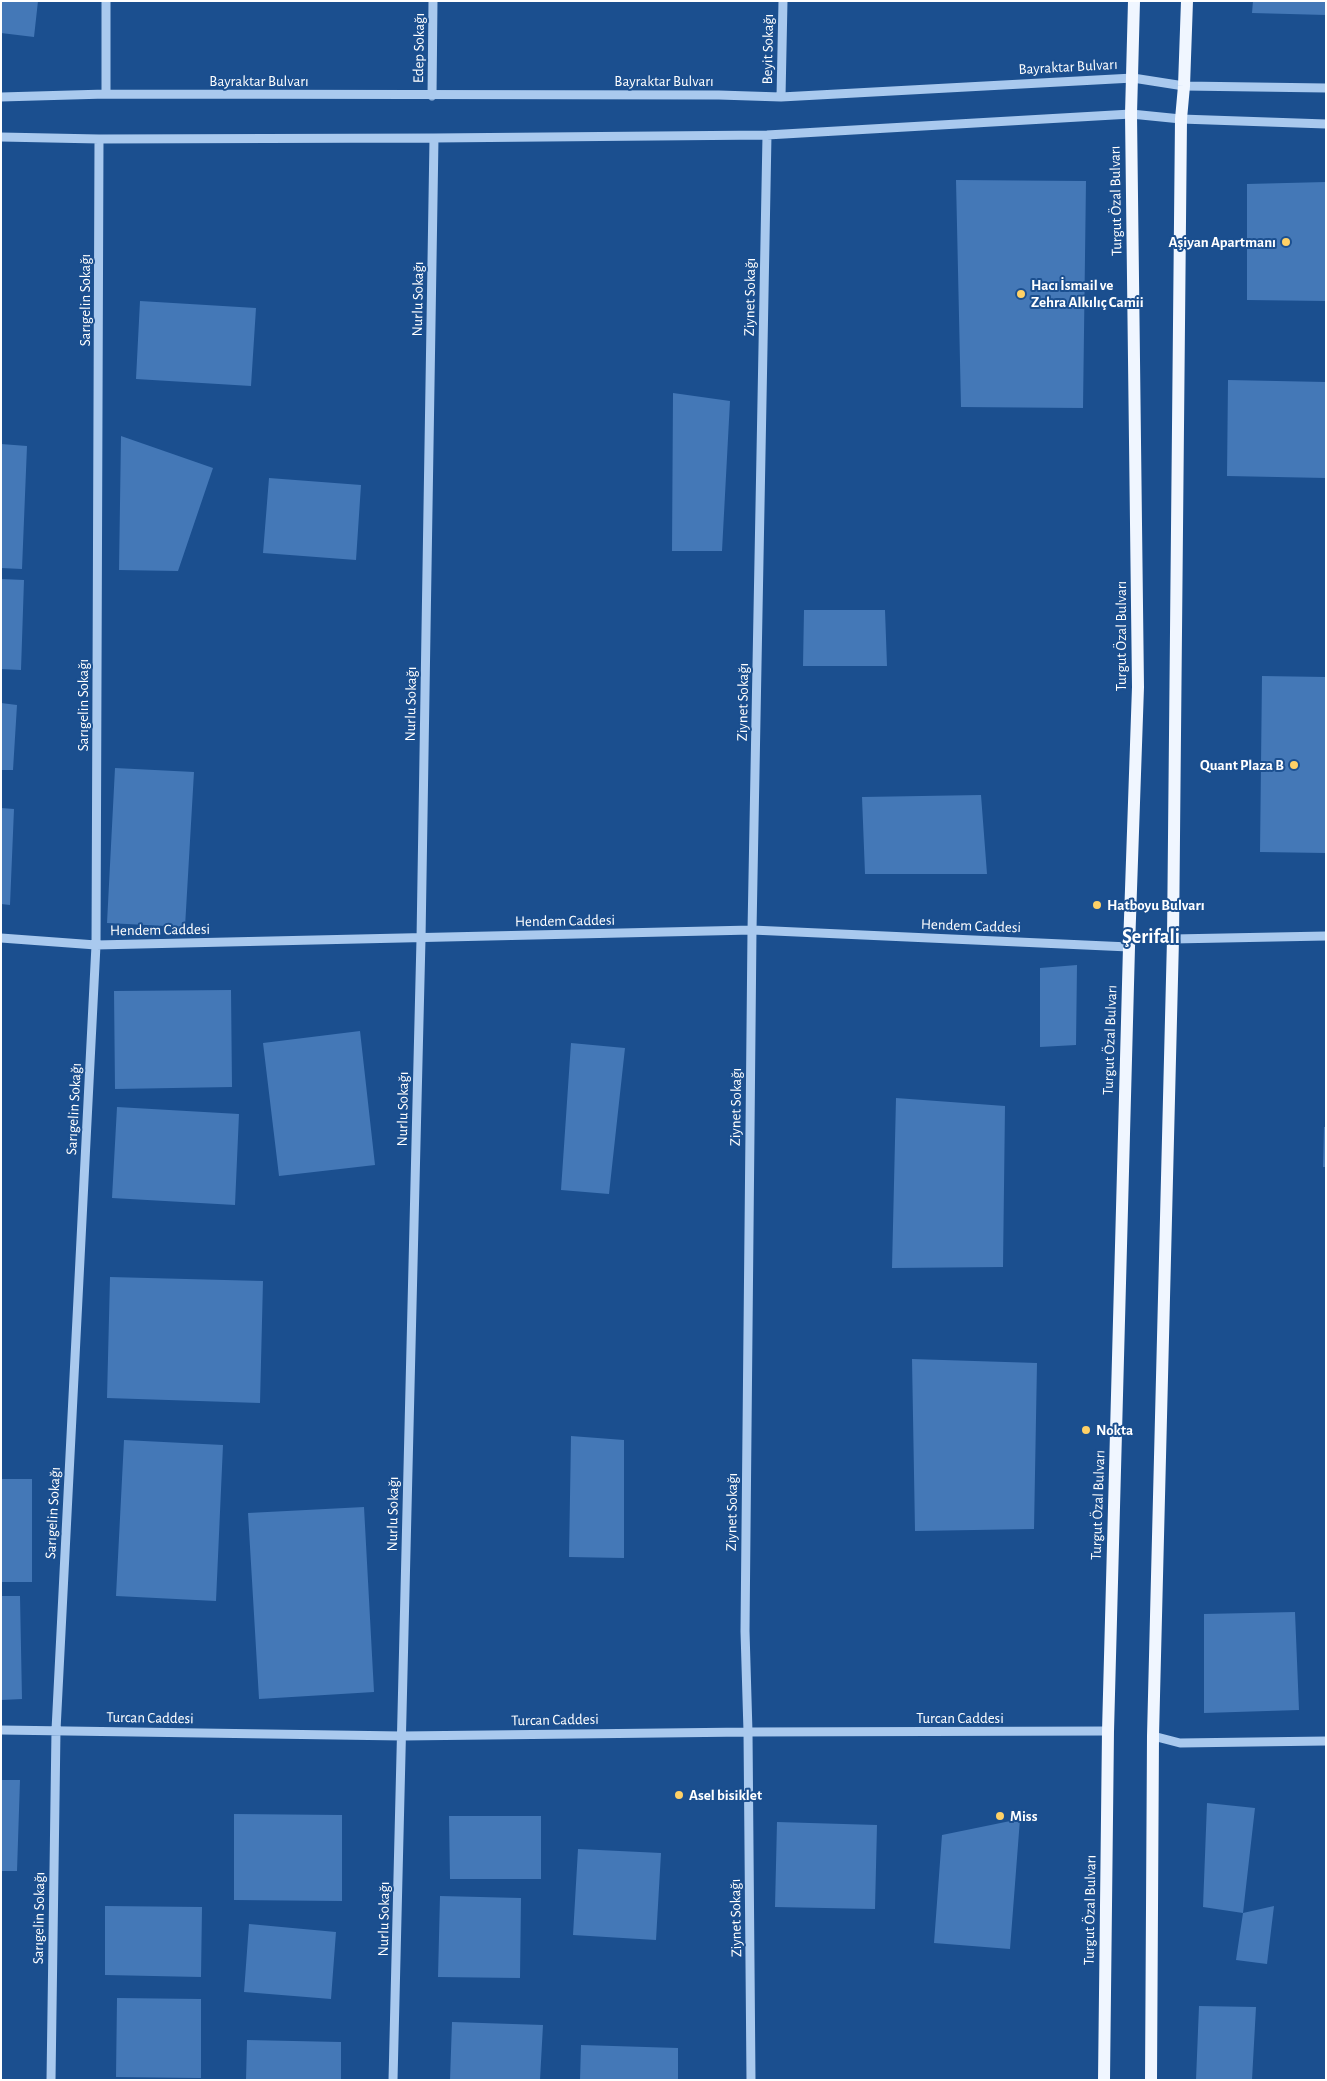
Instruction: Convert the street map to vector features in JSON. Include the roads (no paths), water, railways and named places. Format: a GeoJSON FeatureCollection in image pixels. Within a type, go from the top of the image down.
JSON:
{"type":"FeatureCollection","features":[{"type":"Feature","properties":{"kind":"main road","name":"Turgut Özal Bulvarı"},"geometry":{"type":"LineString","coordinates":[[1104,2080],[1108,1731],[1129,947],[1138,687],[1130,114],[1133,78],[1134,1]]}},
{"type":"Feature","properties":{"kind":"main road"},"geometry":{"type":"LineString","coordinates":[[1151,2080],[1153,1736],[1173,939],[1181,119],[1187,1]]}},
{"type":"Feature","properties":{"kind":"street"},"geometry":{"type":"LineString","coordinates":[[106,1],[106,94]]}},
{"type":"Feature","properties":{"kind":"street","name":"Edep Sokağı"},"geometry":{"type":"LineString","coordinates":[[432,96],[433,1]]}},
{"type":"Feature","properties":{"kind":"street","name":"Beyit Sokağı"},"geometry":{"type":"LineString","coordinates":[[781,97],[782,1]]}},
{"type":"Feature","properties":{"kind":"street","name":"Bayraktar Bulvarı"},"geometry":{"type":"LineString","coordinates":[[1,97],[106,94],[718,95],[781,97],[1133,78],[1184,86],[1326,88]]}},
{"type":"Feature","properties":{"kind":"street"},"geometry":{"type":"LineString","coordinates":[[1,137],[99,139],[767,135],[1130,114],[1181,119],[1326,124]]}},
{"type":"Feature","properties":{"kind":"street","name":"Ziynet Sokağı"},"geometry":{"type":"LineString","coordinates":[[751,2080],[748,1732],[744,1631],[752,930],[767,135]]}},
{"type":"Feature","properties":{"kind":"street","name":"Nurlu Sokağı"},"geometry":{"type":"LineString","coordinates":[[393,2080],[421,939],[434,138]]}},
{"type":"Feature","properties":{"kind":"street","name":"Sarıgelin Sokağı"},"geometry":{"type":"LineString","coordinates":[[50,2080],[56,1730],[96,945],[99,139]]}},
{"type":"Feature","properties":{"kind":"street","name":"Hendem Caddesi"},"geometry":{"type":"LineString","coordinates":[[1,938],[96,945],[752,930],[1129,947]]}},
{"type":"Feature","properties":{"kind":"street"},"geometry":{"type":"LineString","coordinates":[[1173,939],[1326,936]]}},
{"type":"Feature","properties":{"kind":"street","name":"Turcan Caddesi"},"geometry":{"type":"LineString","coordinates":[[1,1730],[402,1736],[748,1732],[1108,1731]]}},
{"type":"Feature","properties":{"kind":"street"},"geometry":{"type":"LineString","coordinates":[[1153,1736],[1180,1743],[1326,1741]]}},
{"type":"Feature","properties":{"kind":"place","name":"Aşiyan Apartmanı"},"geometry":{"type":"Point","coordinates":[1286,242]}},
{"type":"Feature","properties":{"kind":"place","name":"Hacı İsmail ve Zehra Alkılıç Camii"},"geometry":{"type":"Point","coordinates":[1021,294]}},
{"type":"Feature","properties":{"kind":"place","name":"Quant Plaza B"},"geometry":{"type":"Point","coordinates":[1294,765]}},
{"type":"Feature","properties":{"kind":"place","name":"Hatboyu Bulvarı"},"geometry":{"type":"Point","coordinates":[1097,905]}},
{"type":"Feature","properties":{"kind":"place","name":"Nokta"},"geometry":{"type":"Point","coordinates":[1086,1430]}},
{"type":"Feature","properties":{"kind":"place","name":"Asel bisiklet"},"geometry":{"type":"Point","coordinates":[679,1795]}},
{"type":"Feature","properties":{"kind":"place","name":"Miss"},"geometry":{"type":"Point","coordinates":[1000,1816]}},
{"type":"Feature","properties":{"kind":"district","name":"Şerifali"},"geometry":{"type":"Point","coordinates":[1151,937]}}]}
